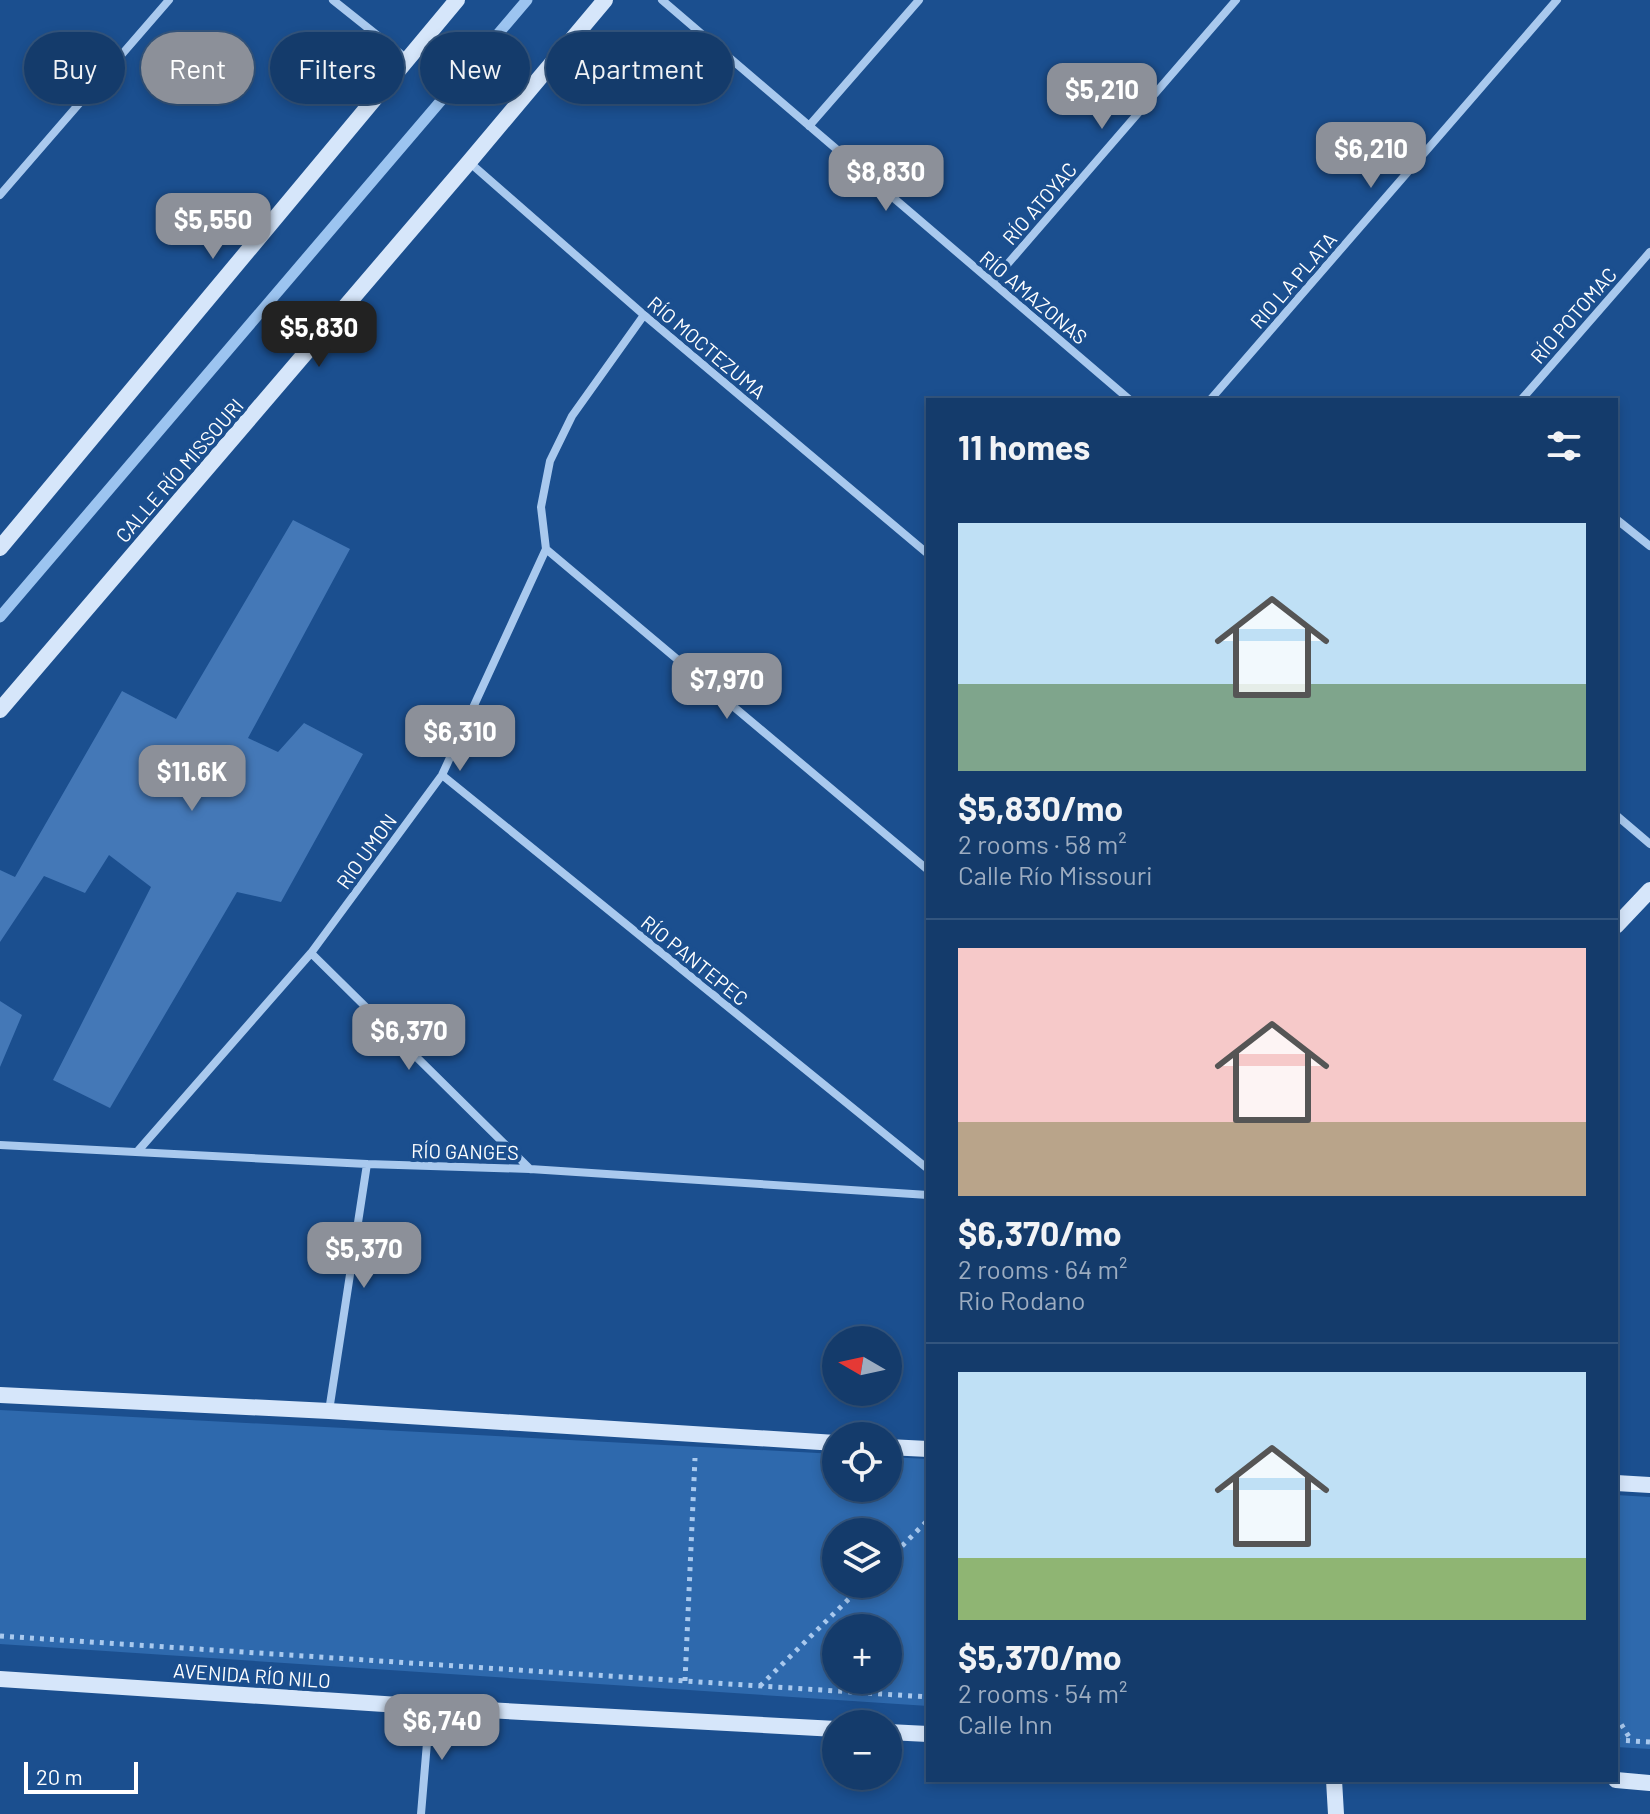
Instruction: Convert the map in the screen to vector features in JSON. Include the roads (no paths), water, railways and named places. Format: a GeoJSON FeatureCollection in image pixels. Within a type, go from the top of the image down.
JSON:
{"type":"FeatureCollection","features":[{"type":"Feature","properties":{"kind":"street"},"geometry":{"type":"LineString","coordinates":[[0,195],[169,0]]}},
{"type":"Feature","properties":{"kind":"street"},"geometry":{"type":"LineString","coordinates":[[333,0],[407,60]]}},
{"type":"Feature","properties":{"kind":"street"},"geometry":{"type":"LineString","coordinates":[[0,548],[457,0]]}},
{"type":"Feature","properties":{"kind":"street","name":"CALLE RÍO MISSOURI"},"geometry":{"type":"LineString","coordinates":[[0,710],[605,0]]}},
{"type":"Feature","properties":{"kind":"street","name":"RÍO AMAZONAS"},"geometry":{"type":"LineString","coordinates":[[662,0],[1128,398]]}},
{"type":"Feature","properties":{"kind":"street"},"geometry":{"type":"LineString","coordinates":[[809,126],[919,0]]}},
{"type":"Feature","properties":{"kind":"street","name":"RÍO ATOYAC"},"geometry":{"type":"LineString","coordinates":[[992,282],[1236,0]]}},
{"type":"Feature","properties":{"kind":"street","name":"RIO LA PLATA"},"geometry":{"type":"LineString","coordinates":[[1212,398],[1557,0]]}},
{"type":"Feature","properties":{"kind":"street","name":"RÍO MOCTEZUMA"},"geometry":{"type":"LineString","coordinates":[[469,162],[644,315],[926,552]]}},
{"type":"Feature","properties":{"kind":"street","name":"RÍO POTOMAC"},"geometry":{"type":"LineString","coordinates":[[1523,398],[1650,252]]}},
{"type":"Feature","properties":{"kind":"street"},"geometry":{"type":"LineString","coordinates":[[644,315],[572,416],[550,461],[541,507],[546,549],[926,868]]}},
{"type":"Feature","properties":{"kind":"street"},"geometry":{"type":"LineString","coordinates":[[1618,521],[1650,546]]}},
{"type":"Feature","properties":{"kind":"street","name":"RIO UMON"},"geometry":{"type":"LineString","coordinates":[[137,1152],[311,953],[442,775],[546,549]]}},
{"type":"Feature","properties":{"kind":"street","name":"RÍO PANTEPEC"},"geometry":{"type":"LineString","coordinates":[[442,775],[926,1167]]}},
{"type":"Feature","properties":{"kind":"street"},"geometry":{"type":"LineString","coordinates":[[1618,817],[1650,844]]}},
{"type":"Feature","properties":{"kind":"street"},"geometry":{"type":"LineString","coordinates":[[1618,924],[1650,890]]}},
{"type":"Feature","properties":{"kind":"street"},"geometry":{"type":"LineString","coordinates":[[311,953],[530,1169]]}},
{"type":"Feature","properties":{"kind":"street","name":"RÍO GANGES"},"geometry":{"type":"LineString","coordinates":[[0,1145],[530,1169],[926,1195]]}},
{"type":"Feature","properties":{"kind":"street"},"geometry":{"type":"LineString","coordinates":[[329,1411],[367,1164]]}},
{"type":"Feature","properties":{"kind":"street"},"geometry":{"type":"LineString","coordinates":[[0,1395],[329,1411],[822,1442]]}},
{"type":"Feature","properties":{"kind":"street"},"geometry":{"type":"LineString","coordinates":[[902,1448],[926,1449]]}},
{"type":"Feature","properties":{"kind":"street"},"geometry":{"type":"LineString","coordinates":[[1618,1483],[1650,1485]]}},
{"type":"Feature","properties":{"kind":"street","name":"AVENIDA RÍO NILO"},"geometry":{"type":"LineString","coordinates":[[0,1679],[822,1728]]}},
{"type":"Feature","properties":{"kind":"street"},"geometry":{"type":"LineString","coordinates":[[421,1814],[430,1707]]}},
{"type":"Feature","properties":{"kind":"street"},"geometry":{"type":"LineString","coordinates":[[902,1733],[926,1734]]}},
{"type":"Feature","properties":{"kind":"street"},"geometry":{"type":"LineString","coordinates":[[1618,1780],[1650,1783]]}},
{"type":"Feature","properties":{"kind":"street"},"geometry":{"type":"LineString","coordinates":[[1334,1782],[1336,1814]]}},
{"type":"Feature","properties":{"kind":"waterway"},"geometry":{"type":"LineString","coordinates":[[0,617],[527,0]]}}]}
